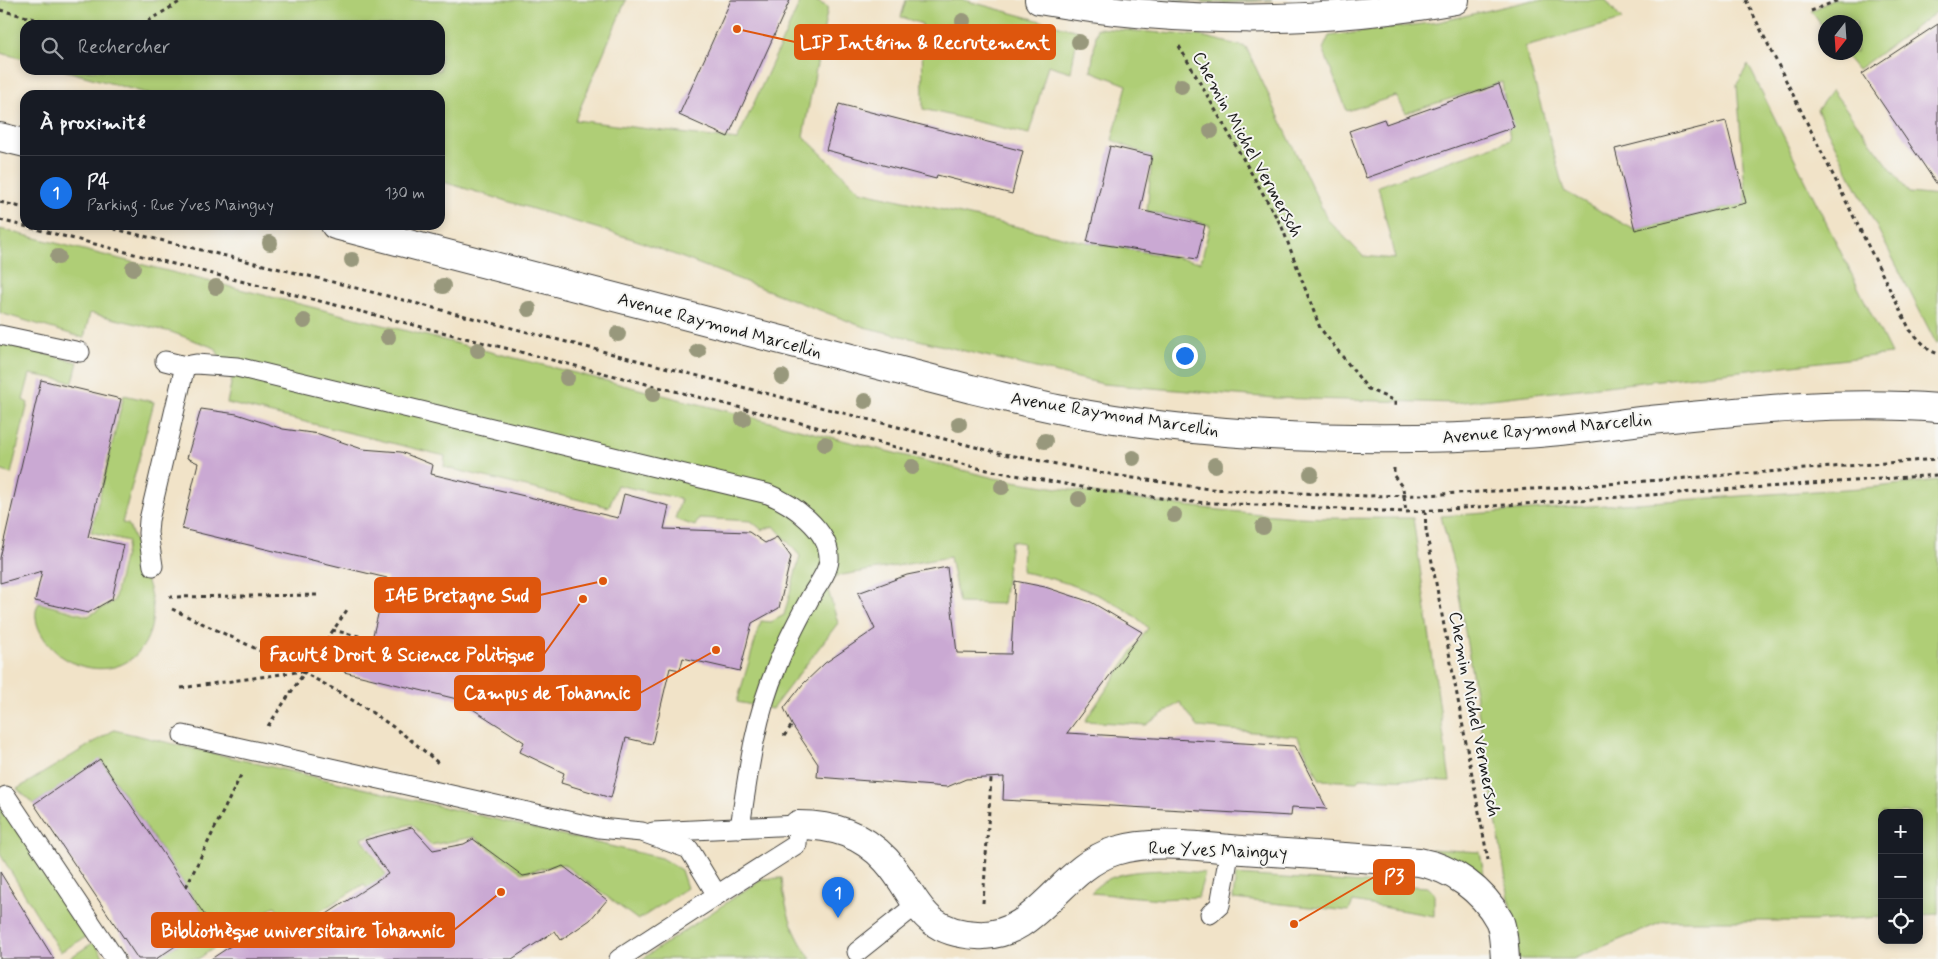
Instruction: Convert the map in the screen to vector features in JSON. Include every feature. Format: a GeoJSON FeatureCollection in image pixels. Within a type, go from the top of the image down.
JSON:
{"type":"FeatureCollection","features":[{"type":"Feature","properties":{"kind":"main road"},"geometry":{"type":"LineString","coordinates":[[1039,0],[1072,6],[1170,15],[1300,17],[1366,13],[1455,0]]}},
{"type":"Feature","properties":{"kind":"main road"},"geometry":{"type":"LineString","coordinates":[[0,137],[20,143]]}},
{"type":"Feature","properties":{"kind":"main road","name":"Avenue Raymond Marcellin"},"geometry":{"type":"LineString","coordinates":[[355,230],[971,389],[1062,410],[1220,431],[1395,439],[1526,434],[1673,418],[1884,404],[1938,408]]}},
{"type":"Feature","properties":{"kind":"main road","name":"Avenue Raymond Marcellin"},"geometry":{"type":"LineString","coordinates":[[1884,404],[1938,390]]}},
{"type":"Feature","properties":{"kind":"main road","name":"Rue Yves Mainguy"},"geometry":{"type":"LineString","coordinates":[[798,826],[842,830],[858,838],[887,860],[916,905],[929,918],[944,927],[967,935],[981,936],[993,935],[1013,929],[1032,916],[1079,870],[1115,851],[1137,847],[1169,846],[1230,849],[1420,862],[1435,865],[1477,891],[1500,922],[1506,959]]}},
{"type":"Feature","properties":{"kind":"lane"},"geometry":{"type":"LineString","coordinates":[[0,335],[80,352]]}},
{"type":"Feature","properties":{"kind":"lane"},"geometry":{"type":"LineString","coordinates":[[164,361],[185,366],[196,364],[237,367],[768,494],[796,508],[822,538],[829,561],[793,630],[765,696],[758,722],[740,828]]}},
{"type":"Feature","properties":{"kind":"lane"},"geometry":{"type":"LineString","coordinates":[[153,566],[148,532],[149,520],[185,366]]}},
{"type":"Feature","properties":{"kind":"lane"},"geometry":{"type":"LineString","coordinates":[[183,735],[599,828],[642,832],[798,826],[797,844],[618,959]]}},
{"type":"Feature","properties":{"kind":"lane"},"geometry":{"type":"LineString","coordinates":[[6,796],[115,959]]}},
{"type":"Feature","properties":{"kind":"lane"},"geometry":{"type":"LineString","coordinates":[[642,832],[689,849],[717,895]]}},
{"type":"Feature","properties":{"kind":"lane"},"geometry":{"type":"LineString","coordinates":[[1210,914],[1220,905],[1230,849]]}},
{"type":"Feature","properties":{"kind":"lane"},"geometry":{"type":"LineString","coordinates":[[857,952],[916,905]]}},
{"type":"Feature","properties":{"kind":"path"},"geometry":{"type":"LineString","coordinates":[[149,20],[183,0]]}},
{"type":"Feature","properties":{"kind":"path"},"geometry":{"type":"LineString","coordinates":[[1746,0],[1910,330],[1929,350],[1938,354]]}},
{"type":"Feature","properties":{"kind":"path"},"geometry":{"type":"LineString","coordinates":[[1811,11],[1840,0]]}},
{"type":"Feature","properties":{"kind":"path"},"geometry":{"type":"LineString","coordinates":[[0,10],[39,20]]}},
{"type":"Feature","properties":{"kind":"path","name":"Chemin Michel Vermersch"},"geometry":{"type":"LineString","coordinates":[[1176,41],[1282,227],[1320,328],[1368,389],[1395,402]]}},
{"type":"Feature","properties":{"kind":"path"},"geometry":{"type":"LineString","coordinates":[[0,202],[20,207]]}},
{"type":"Feature","properties":{"kind":"path"},"geometry":{"type":"LineString","coordinates":[[0,220],[20,225]]}},
{"type":"Feature","properties":{"kind":"path"},"geometry":{"type":"LineString","coordinates":[[39,230],[982,469],[1098,490],[1192,502],[1406,512],[1938,475]]}},
{"type":"Feature","properties":{"kind":"path"},"geometry":{"type":"LineString","coordinates":[[119,230],[317,278],[999,454],[1120,476],[1209,489],[1367,496],[1404,495],[1568,486],[1938,459]]}},
{"type":"Feature","properties":{"kind":"path"},"geometry":{"type":"LineString","coordinates":[[1404,495],[1406,512]]}},
{"type":"Feature","properties":{"kind":"path","name":"Chemin Michel Vermersch"},"geometry":{"type":"LineString","coordinates":[[1425,511],[1426,530],[1489,863]]}},
{"type":"Feature","properties":{"kind":"path"},"geometry":{"type":"LineString","coordinates":[[170,597],[320,595]]}},
{"type":"Feature","properties":{"kind":"path"},"geometry":{"type":"LineString","coordinates":[[172,609],[304,671],[411,738],[444,769]]}},
{"type":"Feature","properties":{"kind":"path"},"geometry":{"type":"LineString","coordinates":[[332,630],[376,640]]}},
{"type":"Feature","properties":{"kind":"path"},"geometry":{"type":"LineString","coordinates":[[181,688],[304,671]]}},
{"type":"Feature","properties":{"kind":"path"},"geometry":{"type":"LineString","coordinates":[[981,936],[991,779]]}},
{"type":"Feature","properties":{"kind":"green space"},"geometry":{"type":"Polygon","coordinates":[[[0,0],[626,0],[575,120],[737,140],[801,0],[814,0],[828,7],[803,136],[860,191],[1075,240],[1201,262],[1210,225],[1147,211],[1152,157],[1112,140],[1127,85],[1091,71],[1097,28],[1201,36],[1246,47],[1327,219],[1363,256],[1395,259],[1378,186],[1510,140],[1502,82],[1406,113],[1396,96],[1347,111],[1323,49],[1329,36],[1438,22],[1533,0],[1606,0],[1622,20],[1525,47],[1564,191],[1635,230],[1746,203],[1737,85],[1748,64],[1891,354],[1455,403],[1274,398],[1103,384],[864,327],[636,240],[445,183],[445,90],[135,90],[81,75],[445,75],[445,20],[20,20],[20,58],[0,53],[0,0]]]}},
{"type":"Feature","properties":{"kind":"green space"},"geometry":{"type":"Polygon","coordinates":[[[906,0],[964,0],[1078,31],[1071,72],[1048,65],[1029,134],[923,109],[922,24],[901,17],[906,0]]]}},
{"type":"Feature","properties":{"kind":"green space"},"geometry":{"type":"Polygon","coordinates":[[[1162,0],[1272,0],[1224,3],[1162,0]]]}},
{"type":"Feature","properties":{"kind":"green space"},"geometry":{"type":"Polygon","coordinates":[[[1832,0],[1938,0],[1938,11],[1857,70],[1849,60],[1863,60],[1863,15],[1818,15],[1818,20],[1811,11],[1832,0]]]}},
{"type":"Feature","properties":{"kind":"green space"},"geometry":{"type":"Polygon","coordinates":[[[1832,90],[1909,193],[1938,196],[1938,343],[1936,343],[1817,110],[1832,90]]]}},
{"type":"Feature","properties":{"kind":"green space"},"geometry":{"type":"Polygon","coordinates":[[[0,229],[994,478],[1146,501],[1260,514],[1327,518],[1413,518],[1450,781],[1360,778],[1357,782],[1320,780],[1297,736],[1198,727],[1180,702],[1146,725],[1085,721],[1148,628],[1122,608],[1089,591],[1054,579],[1022,572],[1023,543],[1011,541],[1003,604],[959,603],[950,557],[836,576],[828,590],[838,623],[772,709],[737,702],[761,621],[771,622],[784,615],[800,556],[774,526],[762,530],[751,521],[699,518],[695,526],[675,519],[681,499],[617,485],[609,507],[444,467],[445,456],[227,403],[232,379],[215,348],[171,332],[90,313],[84,338],[0,313],[0,229]]]}},
{"type":"Feature","properties":{"kind":"green space"},"geometry":{"type":"Polygon","coordinates":[[[0,343],[78,362],[73,382],[30,374],[23,400],[28,403],[11,474],[0,470],[0,343]]]}},
{"type":"Feature","properties":{"kind":"green space"},"geometry":{"type":"Polygon","coordinates":[[[124,395],[154,402],[122,523],[128,524],[135,541],[150,591],[153,614],[150,631],[142,648],[130,660],[115,667],[99,669],[82,666],[67,660],[53,649],[40,631],[36,619],[36,610],[39,603],[88,616],[114,601],[128,541],[91,532],[124,395]]]}},
{"type":"Feature","properties":{"kind":"green space"},"geometry":{"type":"Polygon","coordinates":[[[1938,480],[1938,914],[1923,915],[1923,809],[1878,809],[1878,917],[1814,921],[1665,921],[1573,959],[1519,959],[1455,571],[1441,516],[1876,487],[1938,480]]]}},
{"type":"Feature","properties":{"kind":"green space"},"geometry":{"type":"Polygon","coordinates":[[[114,730],[661,858],[681,870],[687,888],[638,920],[563,864],[522,873],[474,837],[431,845],[412,824],[362,838],[399,895],[380,908],[364,884],[290,930],[275,906],[198,959],[156,959],[210,923],[101,760],[34,804],[17,789],[114,730]]]}},
{"type":"Feature","properties":{"kind":"green space"},"geometry":{"type":"Polygon","coordinates":[[[0,805],[88,936],[60,952],[0,854],[0,805]]]}},
{"type":"Feature","properties":{"kind":"green space"},"geometry":{"type":"Polygon","coordinates":[[[1431,849],[1480,852],[1485,881],[1463,863],[1431,849]]]}},
{"type":"Feature","properties":{"kind":"green space"},"geometry":{"type":"Polygon","coordinates":[[[1170,870],[1205,873],[1198,897],[1161,899],[1091,893],[1098,885],[1107,880],[1127,873],[1170,870]]]}},
{"type":"Feature","properties":{"kind":"green space"},"geometry":{"type":"Polygon","coordinates":[[[1236,875],[1428,887],[1434,893],[1434,916],[1353,902],[1349,911],[1233,899],[1236,875]]]}},
{"type":"Feature","properties":{"kind":"green space"},"geometry":{"type":"Polygon","coordinates":[[[782,878],[790,920],[799,940],[811,959],[642,959],[762,879],[782,878]]]}},
{"type":"Feature","properties":{"kind":"green space"},"geometry":{"type":"Polygon","coordinates":[[[94,942],[105,959],[68,959],[94,942]]]}},
{"type":"Feature","properties":{"kind":"building"},"geometry":{"type":"Polygon","coordinates":[[[731,0],[790,0],[728,137],[679,115],[731,0]]]}},
{"type":"Feature","properties":{"kind":"building"},"geometry":{"type":"Polygon","coordinates":[[[1938,24],[1938,186],[1862,74],[1938,24]]]}},
{"type":"Feature","properties":{"kind":"building"},"geometry":{"type":"Polygon","coordinates":[[[1499,84],[1514,127],[1366,178],[1349,131],[1384,119],[1386,124],[1499,84]]]}},
{"type":"Feature","properties":{"kind":"building"},"geometry":{"type":"Polygon","coordinates":[[[839,104],[1023,151],[1012,194],[937,175],[936,179],[826,150],[839,104]]]}},
{"type":"Feature","properties":{"kind":"building"},"geometry":{"type":"Polygon","coordinates":[[[1726,121],[1746,203],[1635,230],[1615,149],[1726,121]]]}},
{"type":"Feature","properties":{"kind":"building"},"geometry":{"type":"Polygon","coordinates":[[[1110,146],[1152,156],[1140,210],[1205,225],[1197,259],[1087,242],[1110,146]]]}},
{"type":"Feature","properties":{"kind":"building"},"geometry":{"type":"Polygon","coordinates":[[[41,380],[121,399],[88,537],[124,545],[112,599],[88,613],[35,601],[42,571],[0,583],[0,558],[41,380]]]}},
{"type":"Feature","properties":{"kind":"building"},"geometry":{"type":"Polygon","coordinates":[[[201,409],[237,414],[283,429],[319,434],[362,449],[401,452],[433,465],[431,474],[618,518],[624,494],[669,506],[664,529],[749,532],[765,543],[777,537],[791,557],[779,608],[752,623],[740,671],[683,658],[680,670],[670,668],[652,744],[626,738],[611,798],[561,783],[564,773],[520,752],[524,742],[457,699],[344,672],[352,638],[371,643],[387,578],[182,529],[198,463],[187,458],[201,409]]]}},
{"type":"Feature","properties":{"kind":"building"},"geometry":{"type":"Polygon","coordinates":[[[947,567],[957,653],[1011,654],[1015,581],[1045,587],[1091,602],[1142,632],[1067,733],[1295,746],[1327,809],[1292,807],[1291,816],[1003,800],[1004,777],[966,779],[947,787],[817,777],[818,764],[792,725],[784,708],[803,684],[825,663],[875,629],[858,593],[907,575],[947,567]]]}},
{"type":"Feature","properties":{"kind":"building"},"geometry":{"type":"Polygon","coordinates":[[[100,759],[210,923],[156,959],[138,959],[34,804],[100,759]]]}},
{"type":"Feature","properties":{"kind":"building"},"geometry":{"type":"Polygon","coordinates":[[[412,827],[433,850],[464,844],[473,839],[523,876],[551,871],[563,866],[607,900],[590,920],[561,940],[555,931],[512,959],[211,959],[279,914],[293,936],[388,874],[365,840],[412,827]]]}},
{"type":"Feature","properties":{"kind":"building"},"geometry":{"type":"Polygon","coordinates":[[[0,872],[54,959],[0,959],[0,872]]]}},
{"type":"Feature","properties":{"kind":"place","name":"LIP Intérim & Recrutement"},"geometry":{"type":"Point","coordinates":[737,29]}},
{"type":"Feature","properties":{"kind":"place","name":"IAE Bretagne Sud"},"geometry":{"type":"Point","coordinates":[603,581]}},
{"type":"Feature","properties":{"kind":"place","name":"Faculté Droit & Science Politique"},"geometry":{"type":"Point","coordinates":[583,599]}},
{"type":"Feature","properties":{"kind":"place","name":"Campus de Tohannic"},"geometry":{"type":"Point","coordinates":[716,650]}},
{"type":"Feature","properties":{"kind":"place","name":"Bibliothèque universitaire Tohannic"},"geometry":{"type":"Point","coordinates":[501,892]}},
{"type":"Feature","properties":{"kind":"place","name":"P4"},"geometry":{"type":"Point","coordinates":[838,918]}},
{"type":"Feature","properties":{"kind":"place","name":"P3"},"geometry":{"type":"Point","coordinates":[1294,924]}}]}
